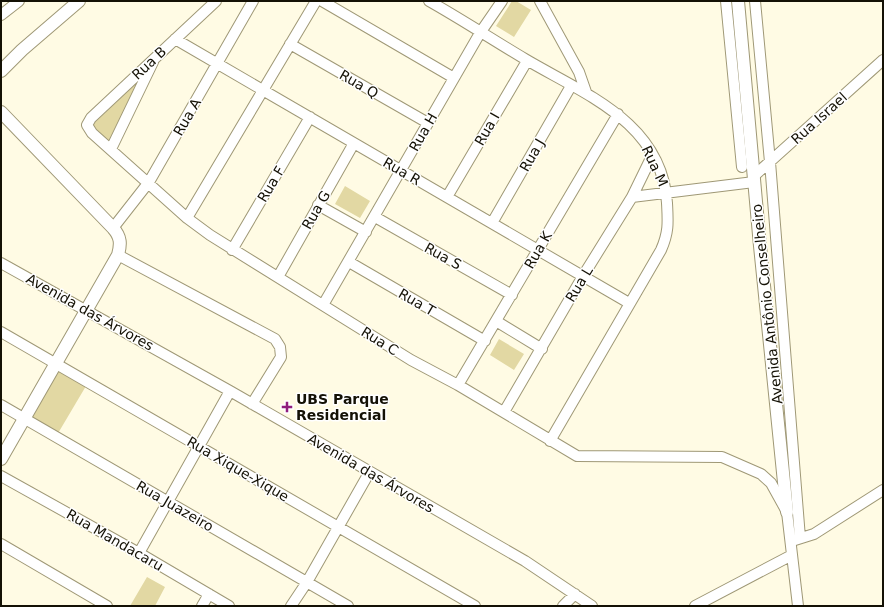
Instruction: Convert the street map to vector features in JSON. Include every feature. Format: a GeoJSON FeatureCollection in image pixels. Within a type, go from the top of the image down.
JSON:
{"type":"FeatureCollection","features":[{"type":"Feature","properties":{"kind":"street"},"geometry":{"type":"LineString","coordinates":[[1,15],[19,1]]}},
{"type":"Feature","properties":{"kind":"street"},"geometry":{"type":"LineString","coordinates":[[1,70],[78,1]]}},
{"type":"Feature","properties":{"kind":"street","name":"Rua B"},"geometry":{"type":"LineString","coordinates":[[88,129],[88,123],[91,118],[216,1]]}},
{"type":"Feature","properties":{"kind":"street","name":"Rua A"},"geometry":{"type":"LineString","coordinates":[[113,228],[149,182],[253,1]]}},
{"type":"Feature","properties":{"kind":"street"},"geometry":{"type":"LineString","coordinates":[[188,218],[316,1]]}},
{"type":"Feature","properties":{"kind":"street"},"geometry":{"type":"LineString","coordinates":[[322,1],[454,78]]}},
{"type":"Feature","properties":{"kind":"street","name":"Rua H"},"geometry":{"type":"LineString","coordinates":[[323,305],[480,33],[502,1]]}},
{"type":"Feature","properties":{"kind":"street"},"geometry":{"type":"LineString","coordinates":[[540,1],[579,72],[586,92]]}},
{"type":"Feature","properties":{"kind":"street"},"geometry":{"type":"LineString","coordinates":[[726,1],[742,166]]}},
{"type":"Feature","properties":{"kind":"street","name":"Avenida Antônio Conselheiro"},"geometry":{"type":"LineString","coordinates":[[738,1],[787,512],[795,540],[792,555],[798,606]]}},
{"type":"Feature","properties":{"kind":"street"},"geometry":{"type":"LineString","coordinates":[[755,1],[770,162],[795,540],[814,534],[883,490]]}},
{"type":"Feature","properties":{"kind":"street","name":"Rua M"},"geometry":{"type":"LineString","coordinates":[[434,2],[480,33],[571,86],[586,92],[618,114],[636,130],[652,156],[666,186],[668,231],[665,240],[550,441]]}},
{"type":"Feature","properties":{"kind":"street","name":"Rua R"},"geometry":{"type":"LineString","coordinates":[[175,39],[629,303]]}},
{"type":"Feature","properties":{"kind":"street","name":"Rua Q"},"geometry":{"type":"LineString","coordinates":[[290,44],[428,124]]}},
{"type":"Feature","properties":{"kind":"street"},"geometry":{"type":"LineString","coordinates":[[111,149],[156,57]]}},
{"type":"Feature","properties":{"kind":"street","name":"Rua Israel"},"geometry":{"type":"LineString","coordinates":[[755,178],[770,162],[883,60]]}},
{"type":"Feature","properties":{"kind":"street","name":"Rua I"},"geometry":{"type":"LineString","coordinates":[[447,197],[527,61]]}},
{"type":"Feature","properties":{"kind":"street","name":"Rua J"},"geometry":{"type":"LineString","coordinates":[[492,223],[571,86]]}},
{"type":"Feature","properties":{"kind":"street"},"geometry":{"type":"LineString","coordinates":[[1,112],[113,228],[119,236],[120,247],[118,255],[1,459]]}},
{"type":"Feature","properties":{"kind":"street","name":"Rua K"},"geometry":{"type":"LineString","coordinates":[[458,385],[618,114]]}},
{"type":"Feature","properties":{"kind":"street","name":"Rua F"},"geometry":{"type":"LineString","coordinates":[[232,250],[310,117]]}},
{"type":"Feature","properties":{"kind":"street","name":"Rua C"},"geometry":{"type":"LineString","coordinates":[[88,129],[188,218],[232,250],[411,360],[458,385],[577,456],[722,457],[761,474],[768,480],[787,512]]}},
{"type":"Feature","properties":{"kind":"street","name":"Rua G"},"geometry":{"type":"LineString","coordinates":[[278,277],[354,143]]}},
{"type":"Feature","properties":{"kind":"street","name":"Rua L"},"geometry":{"type":"LineString","coordinates":[[504,412],[542,349],[583,276],[632,197],[652,156]]}},
{"type":"Feature","properties":{"kind":"street"},"geometry":{"type":"LineString","coordinates":[[632,197],[666,193],[755,178]]}},
{"type":"Feature","properties":{"kind":"street"},"geometry":{"type":"LineString","coordinates":[[318,205],[366,232]]}},
{"type":"Feature","properties":{"kind":"street","name":"Rua S"},"geometry":{"type":"LineString","coordinates":[[375,217],[512,295]]}},
{"type":"Feature","properties":{"kind":"street"},"geometry":{"type":"LineString","coordinates":[[118,255],[275,339],[280,347],[281,357],[252,404]]}},
{"type":"Feature","properties":{"kind":"street","name":"Rua T"},"geometry":{"type":"LineString","coordinates":[[349,262],[484,341]]}},
{"type":"Feature","properties":{"kind":"street","name":"Avenida das Árvores"},"geometry":{"type":"LineString","coordinates":[[1,263],[230,391],[369,473],[524,561],[592,606]]}},
{"type":"Feature","properties":{"kind":"street"},"geometry":{"type":"LineString","coordinates":[[496,321],[542,349]]}},
{"type":"Feature","properties":{"kind":"street","name":"Rua Xique-Xique"},"geometry":{"type":"LineString","coordinates":[[1,332],[56,365],[199,445],[338,528],[475,606]]}},
{"type":"Feature","properties":{"kind":"street"},"geometry":{"type":"LineString","coordinates":[[139,553],[230,391]]}},
{"type":"Feature","properties":{"kind":"street","name":"Rua Juazeiro"},"geometry":{"type":"LineString","coordinates":[[1,405],[348,606]]}},
{"type":"Feature","properties":{"kind":"street"},"geometry":{"type":"LineString","coordinates":[[291,606],[307,582],[369,473]]}},
{"type":"Feature","properties":{"kind":"street","name":"Rua Mandacaru"},"geometry":{"type":"LineString","coordinates":[[1,476],[139,553],[229,606]]}},
{"type":"Feature","properties":{"kind":"street"},"geometry":{"type":"LineString","coordinates":[[1,544],[106,606]]}},
{"type":"Feature","properties":{"kind":"street"},"geometry":{"type":"LineString","coordinates":[[695,606],[792,555]]}},
{"type":"Feature","properties":{"kind":"street"},"geometry":{"type":"LineString","coordinates":[[202,606],[209,594]]}},
{"type":"Feature","properties":{"kind":"street"},"geometry":{"type":"LineString","coordinates":[[563,606],[575,594]]}},
{"type":"Feature","properties":{"kind":"shaded area"},"geometry":{"type":"Polygon","coordinates":[[[512,1],[516,1],[531,10],[514,37],[496,26],[512,1]]]}},
{"type":"Feature","properties":{"kind":"shaded area"},"geometry":{"type":"Polygon","coordinates":[[[147,73],[109,143],[90,127],[147,73]]]}},
{"type":"Feature","properties":{"kind":"shaded area"},"geometry":{"type":"Polygon","coordinates":[[[345,186],[370,201],[360,218],[335,204],[345,186]]]}},
{"type":"Feature","properties":{"kind":"shaded area"},"geometry":{"type":"Polygon","coordinates":[[[499,339],[524,354],[514,370],[490,355],[499,339]]]}},
{"type":"Feature","properties":{"kind":"shaded area"},"geometry":{"type":"Polygon","coordinates":[[[57,369],[86,386],[57,435],[28,418],[57,369]]]}},
{"type":"Feature","properties":{"kind":"shaded area"},"geometry":{"type":"Polygon","coordinates":[[[147,577],[165,587],[155,606],[130,606],[147,577]]]}},
{"type":"Feature","properties":{"kind":"place","name":"UBS Parque Residencial"},"geometry":{"type":"Point","coordinates":[287,407]}}]}
